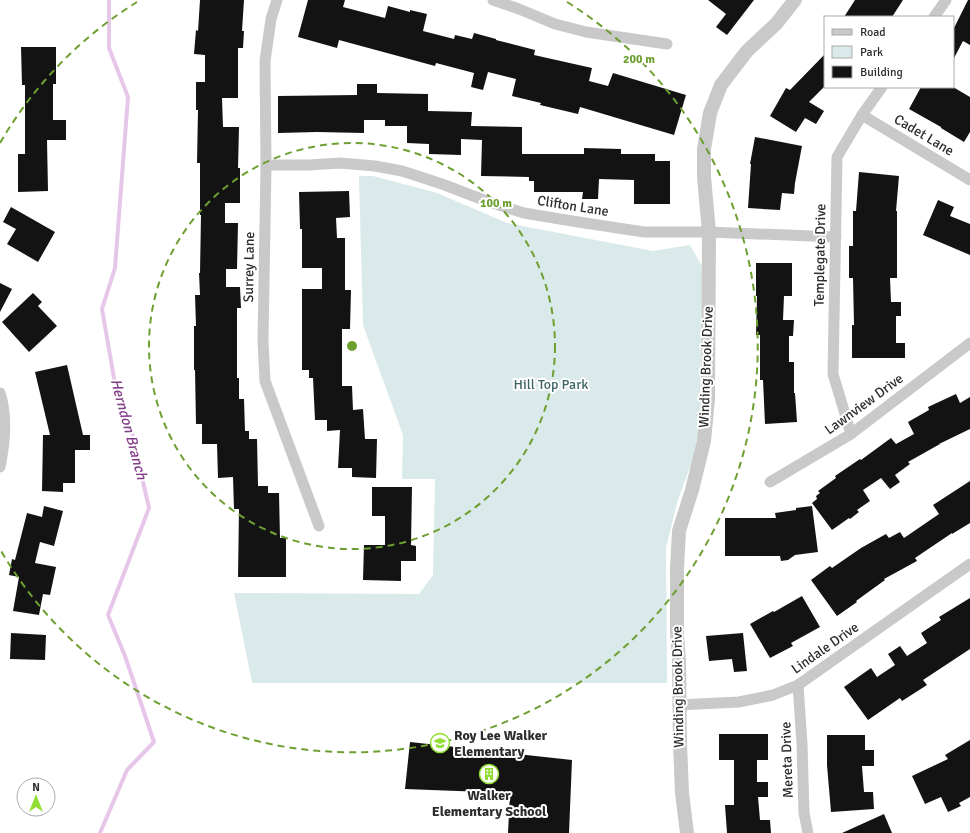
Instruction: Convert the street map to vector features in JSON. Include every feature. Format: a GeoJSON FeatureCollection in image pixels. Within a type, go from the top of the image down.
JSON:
{"type":"FeatureCollection","features":[{"type":"Feature","properties":{"kind":"street","name":"Surrey Lane"},"geometry":{"type":"LineString","coordinates":[[277,0],[271,19],[265,62],[266,165],[263,341],[265,382],[320,526]]}},
{"type":"Feature","properties":{"kind":"street"},"geometry":{"type":"LineString","coordinates":[[493,0],[555,24],[574,29],[667,44]]}},
{"type":"Feature","properties":{"kind":"street","name":"Winding Brook Drive"},"geometry":{"type":"LineString","coordinates":[[687,833],[682,793],[678,705],[679,662],[676,632],[677,568],[679,531],[692,490],[704,441],[708,399],[709,232],[704,177],[704,150],[710,113],[721,85],[747,51],[776,24],[795,0]]}},
{"type":"Feature","properties":{"kind":"street"},"geometry":{"type":"LineString","coordinates":[[935,16],[946,0]]}},
{"type":"Feature","properties":{"kind":"street","name":"Templegate Drive"},"geometry":{"type":"LineString","coordinates":[[851,434],[833,374],[837,157],[862,115],[881,88]]}},
{"type":"Feature","properties":{"kind":"street","name":"Cadet Lane"},"geometry":{"type":"LineString","coordinates":[[862,115],[970,180]]}},
{"type":"Feature","properties":{"kind":"street","name":"Clifton Lane"},"geometry":{"type":"LineString","coordinates":[[266,165],[340,163],[375,166],[408,173],[524,213],[572,222],[644,232],[709,232],[836,237]]}},
{"type":"Feature","properties":{"kind":"street","name":"Lawnview Drive"},"geometry":{"type":"LineString","coordinates":[[770,482],[851,434],[970,344]]}},
{"type":"Feature","properties":{"kind":"street"},"geometry":{"type":"LineString","coordinates":[[0,393],[4,412],[4,440],[0,467]]}},
{"type":"Feature","properties":{"kind":"street","name":"Lindale Drive"},"geometry":{"type":"LineString","coordinates":[[678,705],[739,702],[773,695],[798,686],[970,564]]}},
{"type":"Feature","properties":{"kind":"street","name":"Mereta Drive"},"geometry":{"type":"LineString","coordinates":[[798,686],[802,744],[804,813],[808,833]]}},
{"type":"Feature","properties":{"kind":"green space","name":"Hill Top Park"},"geometry":{"type":"Polygon","coordinates":[[[359,176],[373,176],[437,193],[507,223],[653,251],[690,245],[702,266],[700,422],[694,456],[677,503],[666,548],[667,683],[252,683],[234,593],[419,594],[433,575],[435,479],[402,479],[403,435],[363,325],[359,176]]]}},
{"type":"Feature","properties":{"kind":"building"},"geometry":{"type":"Polygon","coordinates":[[[200,0],[244,0],[242,31],[244,31],[243,48],[238,48],[238,98],[222,98],[223,127],[239,127],[238,168],[240,168],[240,203],[225,203],[225,223],[238,223],[237,269],[226,269],[226,287],[240,287],[241,308],[237,308],[237,378],[239,378],[239,399],[244,399],[245,431],[249,431],[249,439],[257,439],[258,486],[268,486],[268,493],[279,493],[280,538],[286,538],[286,577],[238,577],[239,509],[234,509],[233,477],[218,478],[217,444],[202,444],[202,424],[196,424],[194,326],[196,326],[195,295],[200,295],[199,273],[201,215],[200,163],[197,163],[198,110],[196,110],[196,82],[205,82],[205,55],[194,54],[196,30],[198,31],[200,0]]]}},
{"type":"Feature","properties":{"kind":"building"},"geometry":{"type":"Polygon","coordinates":[[[308,0],[345,0],[343,7],[385,18],[388,6],[410,12],[410,10],[427,14],[423,31],[454,39],[455,35],[472,39],[474,33],[535,50],[534,55],[592,68],[589,81],[608,86],[613,73],[686,95],[674,135],[580,107],[578,114],[540,105],[541,103],[512,96],[516,79],[488,72],[483,90],[471,87],[474,73],[436,63],[435,66],[339,40],[337,48],[298,37],[308,0]]]}},
{"type":"Feature","properties":{"kind":"building"},"geometry":{"type":"Polygon","coordinates":[[[708,0],[754,0],[727,35],[716,27],[726,14],[708,0]]]}},
{"type":"Feature","properties":{"kind":"building"},"geometry":{"type":"Polygon","coordinates":[[[855,0],[903,0],[893,16],[845,16],[855,0]]]}},
{"type":"Feature","properties":{"kind":"building"},"geometry":{"type":"Polygon","coordinates":[[[968,0],[970,0],[970,45],[963,41],[954,58],[954,28],[968,0]]]}},
{"type":"Feature","properties":{"kind":"building"},"geometry":{"type":"Polygon","coordinates":[[[21,47],[56,47],[56,84],[53,84],[53,120],[66,120],[66,140],[47,140],[48,191],[18,192],[18,154],[25,154],[25,85],[22,85],[21,47]]]}},
{"type":"Feature","properties":{"kind":"building"},"geometry":{"type":"Polygon","coordinates":[[[824,55],[824,87],[809,102],[824,111],[816,124],[805,118],[796,132],[770,116],[786,88],[790,90],[824,55]]]}},
{"type":"Feature","properties":{"kind":"building"},"geometry":{"type":"Polygon","coordinates":[[[357,84],[377,84],[377,93],[428,94],[428,111],[472,112],[471,126],[522,127],[522,154],[584,154],[584,148],[621,149],[621,154],[655,154],[655,161],[670,161],[670,204],[634,204],[634,180],[599,179],[598,199],[582,199],[583,192],[534,192],[534,181],[529,181],[529,177],[481,176],[482,140],[461,139],[461,155],[429,154],[429,144],[407,143],[407,126],[385,126],[385,120],[364,120],[364,133],[278,133],[278,96],[357,95],[357,84]]]}},
{"type":"Feature","properties":{"kind":"building"},"geometry":{"type":"Polygon","coordinates":[[[920,88],[954,88],[970,97],[970,132],[964,142],[909,109],[920,88]]]}},
{"type":"Feature","properties":{"kind":"building"},"geometry":{"type":"Polygon","coordinates":[[[755,137],[802,146],[794,194],[782,193],[780,210],[748,208],[750,164],[755,137]]]}},
{"type":"Feature","properties":{"kind":"building"},"geometry":{"type":"Polygon","coordinates":[[[859,172],[899,176],[896,211],[897,278],[890,278],[891,302],[901,302],[901,316],[896,316],[896,343],[905,343],[905,358],[852,358],[852,325],[854,325],[853,278],[849,278],[849,246],[853,246],[853,211],[856,211],[859,172]]]}},
{"type":"Feature","properties":{"kind":"building"},"geometry":{"type":"Polygon","coordinates":[[[349,191],[350,217],[336,218],[337,238],[345,238],[345,290],[351,290],[350,329],[342,329],[342,386],[352,386],[353,410],[363,409],[365,439],[377,439],[376,478],[352,477],[352,468],[338,468],[340,430],[327,431],[327,420],[315,420],[313,378],[309,378],[309,370],[302,370],[302,289],[322,289],[322,268],[302,268],[302,229],[300,229],[299,192],[349,191]]]}},
{"type":"Feature","properties":{"kind":"building"},"geometry":{"type":"Polygon","coordinates":[[[938,200],[954,207],[950,216],[970,224],[970,255],[923,235],[938,200]]]}},
{"type":"Feature","properties":{"kind":"building"},"geometry":{"type":"Polygon","coordinates":[[[11,207],[55,232],[38,262],[7,244],[16,229],[3,222],[11,207]]]}},
{"type":"Feature","properties":{"kind":"building"},"geometry":{"type":"Polygon","coordinates":[[[756,263],[792,263],[792,296],[784,296],[783,320],[794,320],[793,336],[789,336],[789,362],[794,362],[794,393],[797,422],[765,424],[763,380],[760,380],[760,335],[756,335],[756,263]]]}},
{"type":"Feature","properties":{"kind":"building"},"geometry":{"type":"Polygon","coordinates":[[[0,283],[12,289],[0,312],[0,283]]]}},
{"type":"Feature","properties":{"kind":"building"},"geometry":{"type":"Polygon","coordinates":[[[33,293],[42,302],[38,306],[57,326],[29,352],[2,322],[33,293]]]}},
{"type":"Feature","properties":{"kind":"building"},"geometry":{"type":"Polygon","coordinates":[[[67,365],[83,435],[90,435],[90,450],[75,450],[75,483],[63,483],[63,492],[42,491],[43,435],[50,435],[35,372],[67,365]]]}},
{"type":"Feature","properties":{"kind":"building"},"geometry":{"type":"Polygon","coordinates":[[[956,394],[960,403],[970,397],[970,429],[939,444],[908,462],[910,464],[895,475],[900,482],[890,489],[881,478],[863,490],[870,501],[857,510],[859,512],[850,519],[849,518],[832,530],[812,503],[817,499],[816,496],[820,493],[818,491],[836,478],[835,476],[860,459],[861,460],[891,438],[896,444],[914,434],[908,422],[929,410],[928,407],[956,394]]]}},
{"type":"Feature","properties":{"kind":"building"},"geometry":{"type":"Polygon","coordinates":[[[970,481],[970,523],[952,533],[915,558],[917,561],[884,579],[885,580],[837,616],[811,580],[830,566],[832,568],[861,548],[886,534],[889,538],[900,532],[904,538],[939,514],[933,505],[970,481]]]}},
{"type":"Feature","properties":{"kind":"building"},"geometry":{"type":"Polygon","coordinates":[[[372,487],[412,487],[411,545],[416,546],[416,561],[401,561],[401,581],[363,580],[364,545],[385,545],[385,516],[372,516],[372,487]]]}},
{"type":"Feature","properties":{"kind":"building"},"geometry":{"type":"Polygon","coordinates":[[[44,506],[63,511],[54,546],[40,542],[35,563],[56,567],[50,595],[43,594],[39,615],[13,611],[19,577],[9,575],[12,559],[15,560],[27,513],[42,517],[44,506]]]}},
{"type":"Feature","properties":{"kind":"building"},"geometry":{"type":"Polygon","coordinates":[[[812,506],[818,552],[795,555],[788,560],[781,561],[780,556],[725,556],[725,518],[776,518],[775,513],[812,506]]]}},
{"type":"Feature","properties":{"kind":"building"},"geometry":{"type":"Polygon","coordinates":[[[802,596],[820,627],[791,643],[793,646],[770,658],[750,624],[802,596]]]}},
{"type":"Feature","properties":{"kind":"building"},"geometry":{"type":"Polygon","coordinates":[[[970,598],[970,649],[923,680],[927,685],[902,701],[900,698],[868,720],[844,687],[871,668],[877,677],[895,665],[888,654],[900,646],[907,656],[927,643],[921,633],[941,620],[939,617],[970,598]]]}},
{"type":"Feature","properties":{"kind":"building"},"geometry":{"type":"Polygon","coordinates":[[[11,633],[46,635],[45,660],[10,659],[11,633]]]}},
{"type":"Feature","properties":{"kind":"building"},"geometry":{"type":"Polygon","coordinates":[[[743,633],[747,671],[734,672],[732,659],[709,661],[706,636],[743,633]]]}},
{"type":"Feature","properties":{"kind":"building"},"geometry":{"type":"Polygon","coordinates":[[[719,734],[768,734],[768,760],[757,760],[757,782],[768,782],[768,797],[758,797],[760,820],[770,820],[771,833],[727,833],[725,805],[734,805],[734,760],[719,760],[719,734]]]}},
{"type":"Feature","properties":{"kind":"building"},"geometry":{"type":"Polygon","coordinates":[[[827,735],[865,735],[865,750],[874,750],[874,766],[862,766],[864,792],[873,792],[874,809],[831,812],[827,765],[827,735]]]}},
{"type":"Feature","properties":{"kind":"building"},"geometry":{"type":"Polygon","coordinates":[[[970,740],[970,797],[959,803],[961,806],[948,812],[941,797],[925,804],[912,776],[948,759],[945,755],[970,740]]]}},
{"type":"Feature","properties":{"kind":"building","name":"Walker Elementary School"},"geometry":{"type":"Polygon","coordinates":[[[410,742],[572,760],[569,833],[508,833],[510,793],[405,789],[410,742]]]}},
{"type":"Feature","properties":{"kind":"building"},"geometry":{"type":"Polygon","coordinates":[[[884,814],[892,833],[842,833],[884,814]]]}},
{"type":"Feature","properties":{"kind":"waterway","name":"Herndon Branch"},"geometry":{"type":"LineString","coordinates":[[100,833],[127,770],[154,742],[125,656],[108,615],[149,508],[131,429],[118,401],[102,309],[115,268],[128,97],[109,48],[109,0]]}},
{"type":"Feature","properties":{"kind":"place","name":"Roy Lee Walker Elementary"},"geometry":{"type":"Point","coordinates":[440,743]}},
{"type":"Feature","properties":{"kind":"place","name":"Walker Elementary School"},"geometry":{"type":"Point","coordinates":[489,774]}}]}
